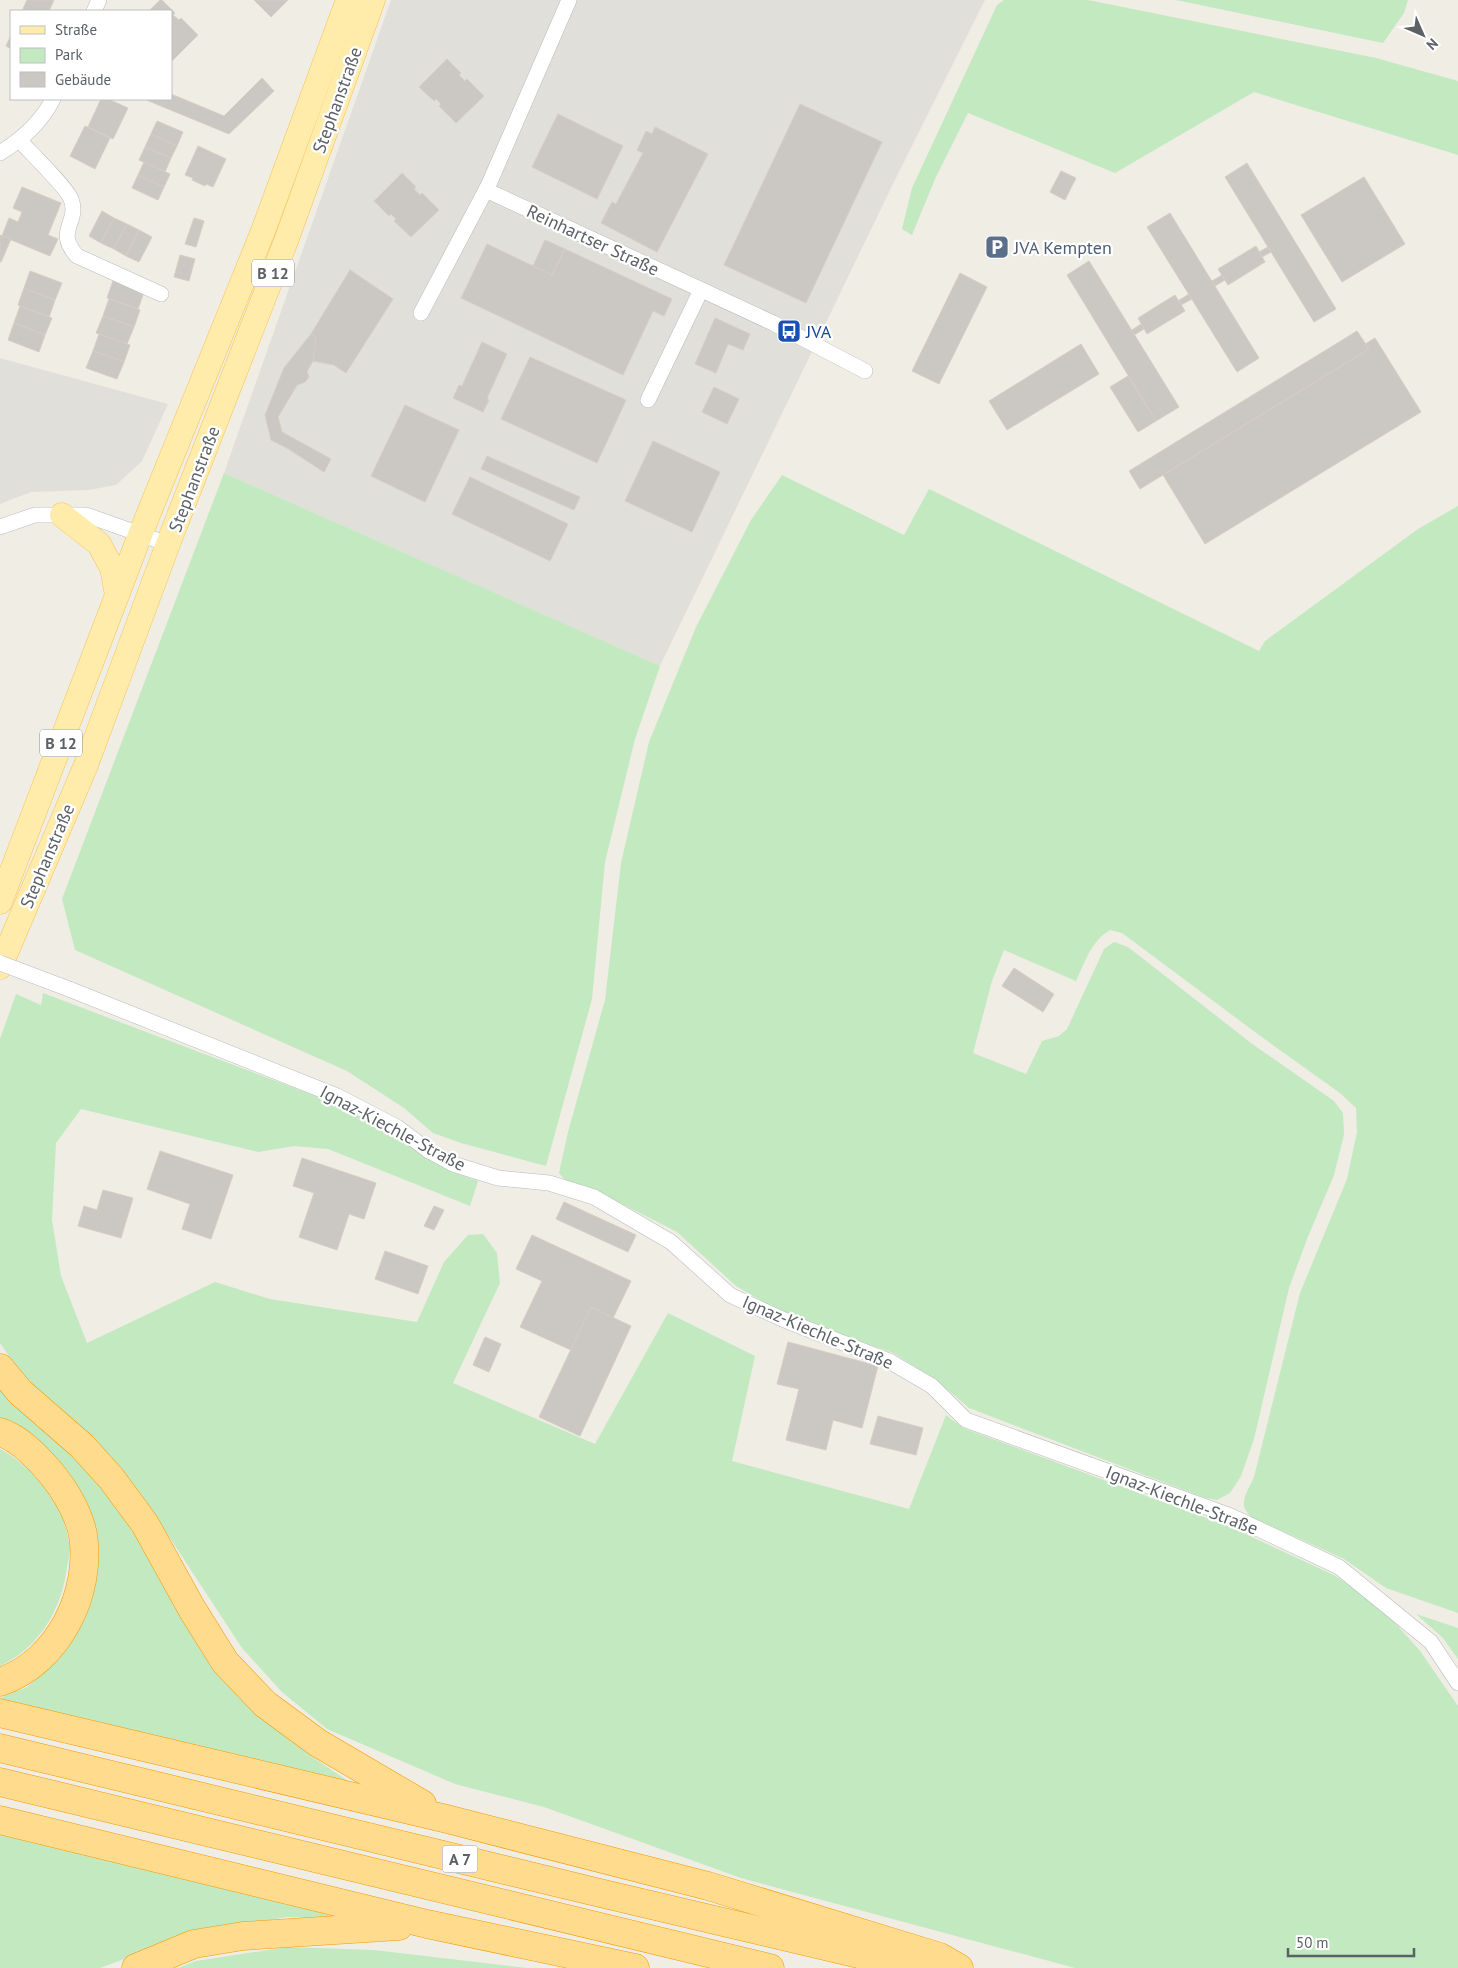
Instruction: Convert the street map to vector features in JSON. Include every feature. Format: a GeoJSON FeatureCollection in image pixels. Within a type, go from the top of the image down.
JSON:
{"type":"FeatureCollection","features":[{"type":"Feature","properties":{"kind":"highway"},"geometry":{"type":"LineString","coordinates":[[0,1368],[20,1392],[82,1446],[111,1478],[145,1524],[192,1609],[225,1662],[265,1704],[318,1743],[447,1819]]}},
{"type":"Feature","properties":{"kind":"highway"},"geometry":{"type":"LineString","coordinates":[[0,1432],[29,1449],[56,1477],[71,1502],[83,1534],[84,1573],[76,1608],[56,1640],[34,1664],[0,1682]]}},
{"type":"Feature","properties":{"kind":"highway"},"geometry":{"type":"LineString","coordinates":[[0,1713],[447,1819],[708,1886],[940,1957],[959,1968]]}},
{"type":"Feature","properties":{"kind":"highway","name":"A 7"},"geometry":{"type":"LineString","coordinates":[[0,1748],[920,1968]]}},
{"type":"Feature","properties":{"kind":"highway","name":"A 7"},"geometry":{"type":"LineString","coordinates":[[0,1782],[770,1968]]}},
{"type":"Feature","properties":{"kind":"highway"},"geometry":{"type":"LineString","coordinates":[[0,1820],[427,1924],[635,1968]]}},
{"type":"Feature","properties":{"kind":"highway"},"geometry":{"type":"LineString","coordinates":[[136,1968],[194,1944],[243,1936],[427,1924]]}},
{"type":"Feature","properties":{"kind":"main road","name":"Stephanstraße"},"geometry":{"type":"LineString","coordinates":[[2,896],[140,535],[263,231],[348,0]]}},
{"type":"Feature","properties":{"kind":"main road","name":"Stephanstraße"},"geometry":{"type":"LineString","coordinates":[[2,961],[86,765],[168,544],[286,241],[373,0]]}},
{"type":"Feature","properties":{"kind":"main road"},"geometry":{"type":"LineString","coordinates":[[62,515],[99,544],[112,568],[117,595]]}},
{"type":"Feature","properties":{"kind":"street"},"geometry":{"type":"LineString","coordinates":[[421,313],[486,190],[569,0]]}},
{"type":"Feature","properties":{"kind":"street"},"geometry":{"type":"LineString","coordinates":[[0,153],[20,141],[38,122],[52,100]]}},
{"type":"Feature","properties":{"kind":"street"},"geometry":{"type":"LineString","coordinates":[[20,141],[70,196],[74,209],[66,233],[68,246],[77,256],[161,294]]}},
{"type":"Feature","properties":{"kind":"street","name":"Reinhartser Straße"},"geometry":{"type":"LineString","coordinates":[[486,190],[773,324],[865,371]]}},
{"type":"Feature","properties":{"kind":"street"},"geometry":{"type":"LineString","coordinates":[[648,400],[701,290]]}},
{"type":"Feature","properties":{"kind":"street"},"geometry":{"type":"LineString","coordinates":[[0,527],[35,515],[86,515],[168,544]]}},
{"type":"Feature","properties":{"kind":"street","name":"Ignaz-Kiechle-Straße"},"geometry":{"type":"LineString","coordinates":[[2,961],[338,1096],[397,1128],[429,1151],[453,1164],[498,1178],[549,1182],[594,1197],[671,1242],[730,1295],[782,1319],[889,1361],[932,1386],[966,1420],[1231,1516],[1339,1567],[1431,1642],[1458,1683]]}},
{"type":"Feature","properties":{"kind":"shaded area"},"geometry":{"type":"Polygon","coordinates":[[[391,0],[985,0],[892,186],[660,666],[224,473],[391,0]]]}},
{"type":"Feature","properties":{"kind":"shaded area"},"geometry":{"type":"Polygon","coordinates":[[[0,358],[168,404],[142,461],[116,485],[89,490],[31,492],[0,504],[0,358]]]}},
{"type":"Feature","properties":{"kind":"green space"},"geometry":{"type":"Polygon","coordinates":[[[1004,0],[1088,0],[1376,58],[1458,81],[1458,155],[1254,92],[1115,173],[968,113],[935,179],[912,235],[902,229],[912,188],[997,5],[1004,0]]]}},
{"type":"Feature","properties":{"kind":"green space"},"geometry":{"type":"Polygon","coordinates":[[[1176,0],[1408,0],[1404,13],[1383,43],[1176,0]]]}},
{"type":"Feature","properties":{"kind":"green space"},"geometry":{"type":"Polygon","coordinates":[[[224,473],[660,666],[635,739],[605,862],[592,999],[546,1166],[461,1143],[433,1133],[404,1108],[347,1071],[75,950],[62,899],[224,473]]]}},
{"type":"Feature","properties":{"kind":"green space"},"geometry":{"type":"Polygon","coordinates":[[[782,475],[904,535],[929,489],[1259,651],[1265,641],[1418,529],[1458,506],[1458,1613],[1386,1588],[1344,1559],[1251,1517],[1245,1508],[1246,1493],[1254,1477],[1300,1293],[1347,1179],[1357,1132],[1356,1108],[1340,1093],[1122,933],[1110,930],[1098,940],[1089,952],[1076,981],[1004,950],[992,981],[973,1053],[1026,1074],[1042,1041],[1059,1036],[1067,1029],[1104,949],[1114,942],[1128,947],[1251,1043],[1334,1101],[1343,1113],[1344,1135],[1334,1175],[1289,1288],[1254,1439],[1241,1476],[1230,1493],[1217,1500],[1205,1498],[969,1408],[935,1379],[893,1353],[784,1314],[736,1286],[677,1232],[595,1190],[565,1180],[559,1173],[568,1132],[605,1000],[621,863],[649,742],[696,627],[751,520],[782,475]]]}},
{"type":"Feature","properties":{"kind":"green space"},"geometry":{"type":"Polygon","coordinates":[[[43,993],[334,1103],[392,1134],[450,1171],[478,1181],[470,1206],[328,1149],[294,1146],[258,1152],[81,1109],[56,1143],[52,1220],[61,1276],[87,1343],[215,1282],[270,1299],[417,1322],[444,1262],[468,1235],[483,1234],[497,1253],[500,1283],[453,1383],[595,1444],[668,1313],[755,1356],[732,1461],[909,1509],[946,1415],[963,1428],[1228,1526],[1334,1575],[1382,1608],[1420,1651],[1458,1706],[1458,1968],[1075,1968],[741,1878],[544,1807],[455,1784],[327,1729],[282,1692],[242,1648],[149,1506],[120,1471],[29,1385],[0,1343],[0,1039],[16,994],[41,1005],[43,993]]]}},
{"type":"Feature","properties":{"kind":"green space"},"geometry":{"type":"Polygon","coordinates":[[[0,1388],[73,1454],[103,1487],[133,1531],[181,1615],[256,1711],[308,1754],[348,1781],[0,1702],[0,1698],[27,1687],[59,1659],[80,1628],[92,1591],[96,1551],[0,1423],[0,1388]]]}},
{"type":"Feature","properties":{"kind":"green space"},"geometry":{"type":"Polygon","coordinates":[[[0,1449],[26,1467],[49,1494],[62,1515],[70,1548],[60,1598],[46,1626],[26,1649],[0,1666],[0,1449]]]}},
{"type":"Feature","properties":{"kind":"green space"},"geometry":{"type":"Polygon","coordinates":[[[1416,1614],[1458,1628],[1458,1659],[1443,1638],[1416,1614]]]}},
{"type":"Feature","properties":{"kind":"green space"},"geometry":{"type":"Polygon","coordinates":[[[0,1833],[367,1920],[288,1917],[235,1925],[188,1935],[100,1968],[0,1968],[0,1833]]]}},
{"type":"Feature","properties":{"kind":"green space"},"geometry":{"type":"Polygon","coordinates":[[[288,1947],[374,1950],[527,1968],[178,1968],[196,1961],[288,1947]]]}},
{"type":"Feature","properties":{"kind":"building"},"geometry":{"type":"Polygon","coordinates":[[[27,0],[54,0],[49,10],[22,10],[27,0]]]}},
{"type":"Feature","properties":{"kind":"building"},"geometry":{"type":"Polygon","coordinates":[[[162,0],[172,10],[150,10],[162,0]]]}},
{"type":"Feature","properties":{"kind":"building"},"geometry":{"type":"Polygon","coordinates":[[[254,0],[288,0],[271,17],[254,0]]]}},
{"type":"Feature","properties":{"kind":"building"},"geometry":{"type":"Polygon","coordinates":[[[172,10],[175,13],[173,15],[179,20],[181,18],[198,35],[172,61],[172,10]]]}},
{"type":"Feature","properties":{"kind":"building"},"geometry":{"type":"Polygon","coordinates":[[[10,37],[10,48],[6,46],[10,37]]]}},
{"type":"Feature","properties":{"kind":"building"},"geometry":{"type":"Polygon","coordinates":[[[447,59],[461,73],[459,75],[465,81],[467,79],[484,96],[456,123],[439,106],[441,104],[436,99],[434,101],[419,87],[447,59]]]}},
{"type":"Feature","properties":{"kind":"building"},"geometry":{"type":"Polygon","coordinates":[[[262,78],[274,91],[229,134],[146,100],[172,100],[172,94],[224,116],[262,78]]]}},
{"type":"Feature","properties":{"kind":"building"},"geometry":{"type":"Polygon","coordinates":[[[101,100],[110,100],[128,108],[113,139],[88,127],[101,100]]]}},
{"type":"Feature","properties":{"kind":"building"},"geometry":{"type":"Polygon","coordinates":[[[800,104],[882,142],[806,303],[724,265],[800,104]]]}},
{"type":"Feature","properties":{"kind":"building"},"geometry":{"type":"Polygon","coordinates":[[[558,114],[623,146],[597,199],[532,167],[558,114]]]}},
{"type":"Feature","properties":{"kind":"building"},"geometry":{"type":"Polygon","coordinates":[[[157,121],[183,132],[177,146],[151,134],[157,121]]]}},
{"type":"Feature","properties":{"kind":"building"},"geometry":{"type":"Polygon","coordinates":[[[85,126],[110,138],[95,169],[70,156],[85,126]]]}},
{"type":"Feature","properties":{"kind":"building"},"geometry":{"type":"Polygon","coordinates":[[[655,127],[708,154],[657,252],[601,223],[612,202],[616,204],[643,153],[637,150],[646,131],[652,134],[655,127]]]}},
{"type":"Feature","properties":{"kind":"building"},"geometry":{"type":"Polygon","coordinates":[[[151,134],[177,146],[171,158],[145,147],[151,134]]]}},
{"type":"Feature","properties":{"kind":"building"},"geometry":{"type":"Polygon","coordinates":[[[198,146],[226,159],[213,187],[206,184],[205,186],[185,175],[198,146]]]}},
{"type":"Feature","properties":{"kind":"building"},"geometry":{"type":"Polygon","coordinates":[[[145,147],[171,158],[165,172],[139,160],[145,147]]]}},
{"type":"Feature","properties":{"kind":"building"},"geometry":{"type":"Polygon","coordinates":[[[144,162],[170,174],[164,187],[138,175],[144,162]]]}},
{"type":"Feature","properties":{"kind":"building"},"geometry":{"type":"Polygon","coordinates":[[[1247,163],[1336,309],[1314,322],[1225,177],[1247,163]]]}},
{"type":"Feature","properties":{"kind":"building"},"geometry":{"type":"Polygon","coordinates":[[[1061,171],[1076,178],[1065,200],[1050,192],[1061,171]]]}},
{"type":"Feature","properties":{"kind":"building"},"geometry":{"type":"Polygon","coordinates":[[[402,173],[416,187],[414,189],[420,195],[422,193],[439,210],[411,237],[394,221],[396,219],[391,214],[389,216],[374,201],[402,173]]]}},
{"type":"Feature","properties":{"kind":"building"},"geometry":{"type":"Polygon","coordinates":[[[138,175],[164,187],[158,200],[132,188],[138,175]]]}},
{"type":"Feature","properties":{"kind":"building"},"geometry":{"type":"Polygon","coordinates":[[[1364,177],[1405,244],[1342,282],[1301,215],[1364,177]]]}},
{"type":"Feature","properties":{"kind":"building"},"geometry":{"type":"Polygon","coordinates":[[[22,187],[61,203],[48,235],[58,239],[50,256],[2,236],[9,218],[18,222],[22,212],[13,208],[22,187]]]}},
{"type":"Feature","properties":{"kind":"building"},"geometry":{"type":"Polygon","coordinates":[[[102,211],[114,218],[101,243],[89,236],[102,211]]]}},
{"type":"Feature","properties":{"kind":"building"},"geometry":{"type":"Polygon","coordinates":[[[1170,213],[1259,358],[1237,372],[1147,227],[1170,213]]]}},
{"type":"Feature","properties":{"kind":"building"},"geometry":{"type":"Polygon","coordinates":[[[114,218],[127,224],[114,249],[101,243],[114,218]]]}},
{"type":"Feature","properties":{"kind":"building"},"geometry":{"type":"Polygon","coordinates":[[[194,218],[204,221],[196,247],[185,244],[194,218]]]}},
{"type":"Feature","properties":{"kind":"building"},"geometry":{"type":"Polygon","coordinates":[[[127,224],[139,230],[126,256],[114,249],[127,224]]]}},
{"type":"Feature","properties":{"kind":"building"},"geometry":{"type":"Polygon","coordinates":[[[139,230],[152,237],[139,262],[126,256],[139,230]]]}},
{"type":"Feature","properties":{"kind":"building"},"geometry":{"type":"Polygon","coordinates":[[[0,235],[11,239],[1,262],[0,262],[0,235]]]}},
{"type":"Feature","properties":{"kind":"building"},"geometry":{"type":"Polygon","coordinates":[[[545,240],[565,249],[552,275],[533,266],[545,240]]]}},
{"type":"Feature","properties":{"kind":"building"},"geometry":{"type":"Polygon","coordinates":[[[487,244],[552,275],[565,249],[672,299],[664,316],[653,311],[623,375],[461,298],[487,244]]]}},
{"type":"Feature","properties":{"kind":"building"},"geometry":{"type":"Polygon","coordinates":[[[1256,246],[1265,262],[1228,285],[1218,269],[1256,246]]]}},
{"type":"Feature","properties":{"kind":"building"},"geometry":{"type":"Polygon","coordinates":[[[1268,247],[1271,252],[1262,257],[1259,252],[1268,247]]]}},
{"type":"Feature","properties":{"kind":"building"},"geometry":{"type":"Polygon","coordinates":[[[180,255],[195,259],[189,281],[174,277],[180,255]]]}},
{"type":"Feature","properties":{"kind":"building"},"geometry":{"type":"Polygon","coordinates":[[[1089,261],[1179,407],[1156,421],[1067,275],[1089,261]]]}},
{"type":"Feature","properties":{"kind":"building"},"geometry":{"type":"Polygon","coordinates":[[[350,270],[393,299],[346,373],[334,365],[313,361],[316,337],[311,334],[350,270]]]}},
{"type":"Feature","properties":{"kind":"building"},"geometry":{"type":"Polygon","coordinates":[[[30,271],[62,283],[55,300],[24,288],[30,271]]]}},
{"type":"Feature","properties":{"kind":"building"},"geometry":{"type":"Polygon","coordinates":[[[960,273],[987,287],[939,384],[912,371],[960,273]]]}},
{"type":"Feature","properties":{"kind":"building"},"geometry":{"type":"Polygon","coordinates":[[[1222,275],[1225,280],[1215,286],[1212,281],[1222,275]]]}},
{"type":"Feature","properties":{"kind":"building"},"geometry":{"type":"Polygon","coordinates":[[[113,281],[144,292],[138,309],[107,298],[113,281]]]}},
{"type":"Feature","properties":{"kind":"building"},"geometry":{"type":"Polygon","coordinates":[[[24,288],[55,300],[49,317],[18,305],[24,288]]]}},
{"type":"Feature","properties":{"kind":"building"},"geometry":{"type":"Polygon","coordinates":[[[1189,294],[1192,299],[1181,305],[1178,301],[1189,294]]]}},
{"type":"Feature","properties":{"kind":"building"},"geometry":{"type":"Polygon","coordinates":[[[1175,295],[1185,311],[1147,334],[1138,318],[1175,295]]]}},
{"type":"Feature","properties":{"kind":"building"},"geometry":{"type":"Polygon","coordinates":[[[109,299],[140,310],[134,327],[103,316],[109,299]]]}},
{"type":"Feature","properties":{"kind":"building"},"geometry":{"type":"Polygon","coordinates":[[[20,306],[52,318],[45,335],[14,323],[20,306]]]}},
{"type":"Feature","properties":{"kind":"building"},"geometry":{"type":"Polygon","coordinates":[[[103,316],[134,327],[127,344],[96,333],[103,316]]]}},
{"type":"Feature","properties":{"kind":"building"},"geometry":{"type":"Polygon","coordinates":[[[715,318],[750,334],[743,350],[728,344],[716,373],[695,364],[715,318]]]}},
{"type":"Feature","properties":{"kind":"building"},"geometry":{"type":"Polygon","coordinates":[[[14,323],[45,335],[39,352],[8,340],[14,323]]]}},
{"type":"Feature","properties":{"kind":"building"},"geometry":{"type":"Polygon","coordinates":[[[1141,324],[1144,329],[1134,335],[1132,330],[1141,324]]]}},
{"type":"Feature","properties":{"kind":"building"},"geometry":{"type":"Polygon","coordinates":[[[1357,331],[1369,349],[1140,489],[1129,471],[1357,331]]]}},
{"type":"Feature","properties":{"kind":"building"},"geometry":{"type":"Polygon","coordinates":[[[99,334],[130,345],[124,362],[93,351],[99,334]]]}},
{"type":"Feature","properties":{"kind":"building"},"geometry":{"type":"Polygon","coordinates":[[[311,334],[316,337],[313,361],[307,371],[309,377],[305,382],[297,385],[278,417],[282,432],[331,459],[324,472],[271,440],[265,415],[284,368],[311,334]]]}},
{"type":"Feature","properties":{"kind":"building"},"geometry":{"type":"Polygon","coordinates":[[[1375,338],[1421,412],[1205,544],[1163,475],[1369,349],[1365,344],[1375,338]]]}},
{"type":"Feature","properties":{"kind":"building"},"geometry":{"type":"Polygon","coordinates":[[[482,342],[507,354],[487,398],[489,400],[483,412],[453,398],[459,385],[462,386],[482,342]]]}},
{"type":"Feature","properties":{"kind":"building"},"geometry":{"type":"Polygon","coordinates":[[[1081,344],[1099,374],[1007,430],[989,401],[1081,344]]]}},
{"type":"Feature","properties":{"kind":"building"},"geometry":{"type":"Polygon","coordinates":[[[93,351],[124,362],[117,379],[86,368],[93,351]]]}},
{"type":"Feature","properties":{"kind":"building"},"geometry":{"type":"Polygon","coordinates":[[[530,357],[626,400],[597,463],[501,419],[530,357]]]}},
{"type":"Feature","properties":{"kind":"building"},"geometry":{"type":"Polygon","coordinates":[[[1128,376],[1156,421],[1138,432],[1110,387],[1128,376]]]}},
{"type":"Feature","properties":{"kind":"building"},"geometry":{"type":"Polygon","coordinates":[[[714,387],[739,399],[727,424],[702,412],[714,387]]]}},
{"type":"Feature","properties":{"kind":"building"},"geometry":{"type":"Polygon","coordinates":[[[405,405],[459,430],[425,502],[371,476],[405,405]]]}},
{"type":"Feature","properties":{"kind":"building"},"geometry":{"type":"Polygon","coordinates":[[[653,441],[720,472],[692,532],[625,501],[653,441]]]}},
{"type":"Feature","properties":{"kind":"building"},"geometry":{"type":"Polygon","coordinates":[[[487,456],[580,497],[574,510],[481,469],[487,456]]]}},
{"type":"Feature","properties":{"kind":"building"},"geometry":{"type":"Polygon","coordinates":[[[470,477],[568,524],[550,561],[452,514],[470,477]]]}},
{"type":"Feature","properties":{"kind":"building"},"geometry":{"type":"Polygon","coordinates":[[[1014,968],[1054,994],[1043,1012],[1002,986],[1014,968]]]}},
{"type":"Feature","properties":{"kind":"building"},"geometry":{"type":"Polygon","coordinates":[[[160,1151],[233,1175],[211,1239],[182,1229],[190,1204],[147,1189],[160,1151]]]}},
{"type":"Feature","properties":{"kind":"building"},"geometry":{"type":"Polygon","coordinates":[[[302,1158],[376,1183],[364,1219],[349,1214],[337,1250],[299,1237],[314,1193],[293,1186],[302,1158]]]}},
{"type":"Feature","properties":{"kind":"building"},"geometry":{"type":"Polygon","coordinates":[[[103,1190],[133,1198],[121,1238],[78,1226],[84,1206],[97,1210],[103,1190]]]}},
{"type":"Feature","properties":{"kind":"building"},"geometry":{"type":"Polygon","coordinates":[[[564,1202],[636,1235],[628,1252],[556,1219],[564,1202]]]}},
{"type":"Feature","properties":{"kind":"building"},"geometry":{"type":"Polygon","coordinates":[[[434,1206],[444,1210],[434,1230],[424,1226],[434,1206]]]}},
{"type":"Feature","properties":{"kind":"building"},"geometry":{"type":"Polygon","coordinates":[[[532,1235],[631,1281],[613,1318],[591,1307],[571,1350],[520,1327],[542,1281],[516,1269],[532,1235]]]}},
{"type":"Feature","properties":{"kind":"building"},"geometry":{"type":"Polygon","coordinates":[[[385,1251],[428,1266],[418,1294],[375,1279],[385,1251]]]}},
{"type":"Feature","properties":{"kind":"building"},"geometry":{"type":"Polygon","coordinates":[[[591,1307],[631,1326],[580,1436],[539,1417],[591,1307]]]}},
{"type":"Feature","properties":{"kind":"building"},"geometry":{"type":"Polygon","coordinates":[[[485,1337],[501,1344],[489,1372],[473,1365],[485,1337]]]}},
{"type":"Feature","properties":{"kind":"building"},"geometry":{"type":"Polygon","coordinates":[[[788,1342],[878,1366],[862,1428],[833,1420],[826,1450],[786,1440],[799,1389],[777,1384],[788,1342]]]}},
{"type":"Feature","properties":{"kind":"building"},"geometry":{"type":"Polygon","coordinates":[[[878,1416],[923,1428],[916,1455],[870,1444],[878,1416]]]}},
{"type":"Feature","properties":{"kind":"place","name":"JVA Kempten"},"geometry":{"type":"Point","coordinates":[997,247]}},
{"type":"Feature","properties":{"kind":"place","name":"JVA"},"geometry":{"type":"Point","coordinates":[789,331]}}]}
